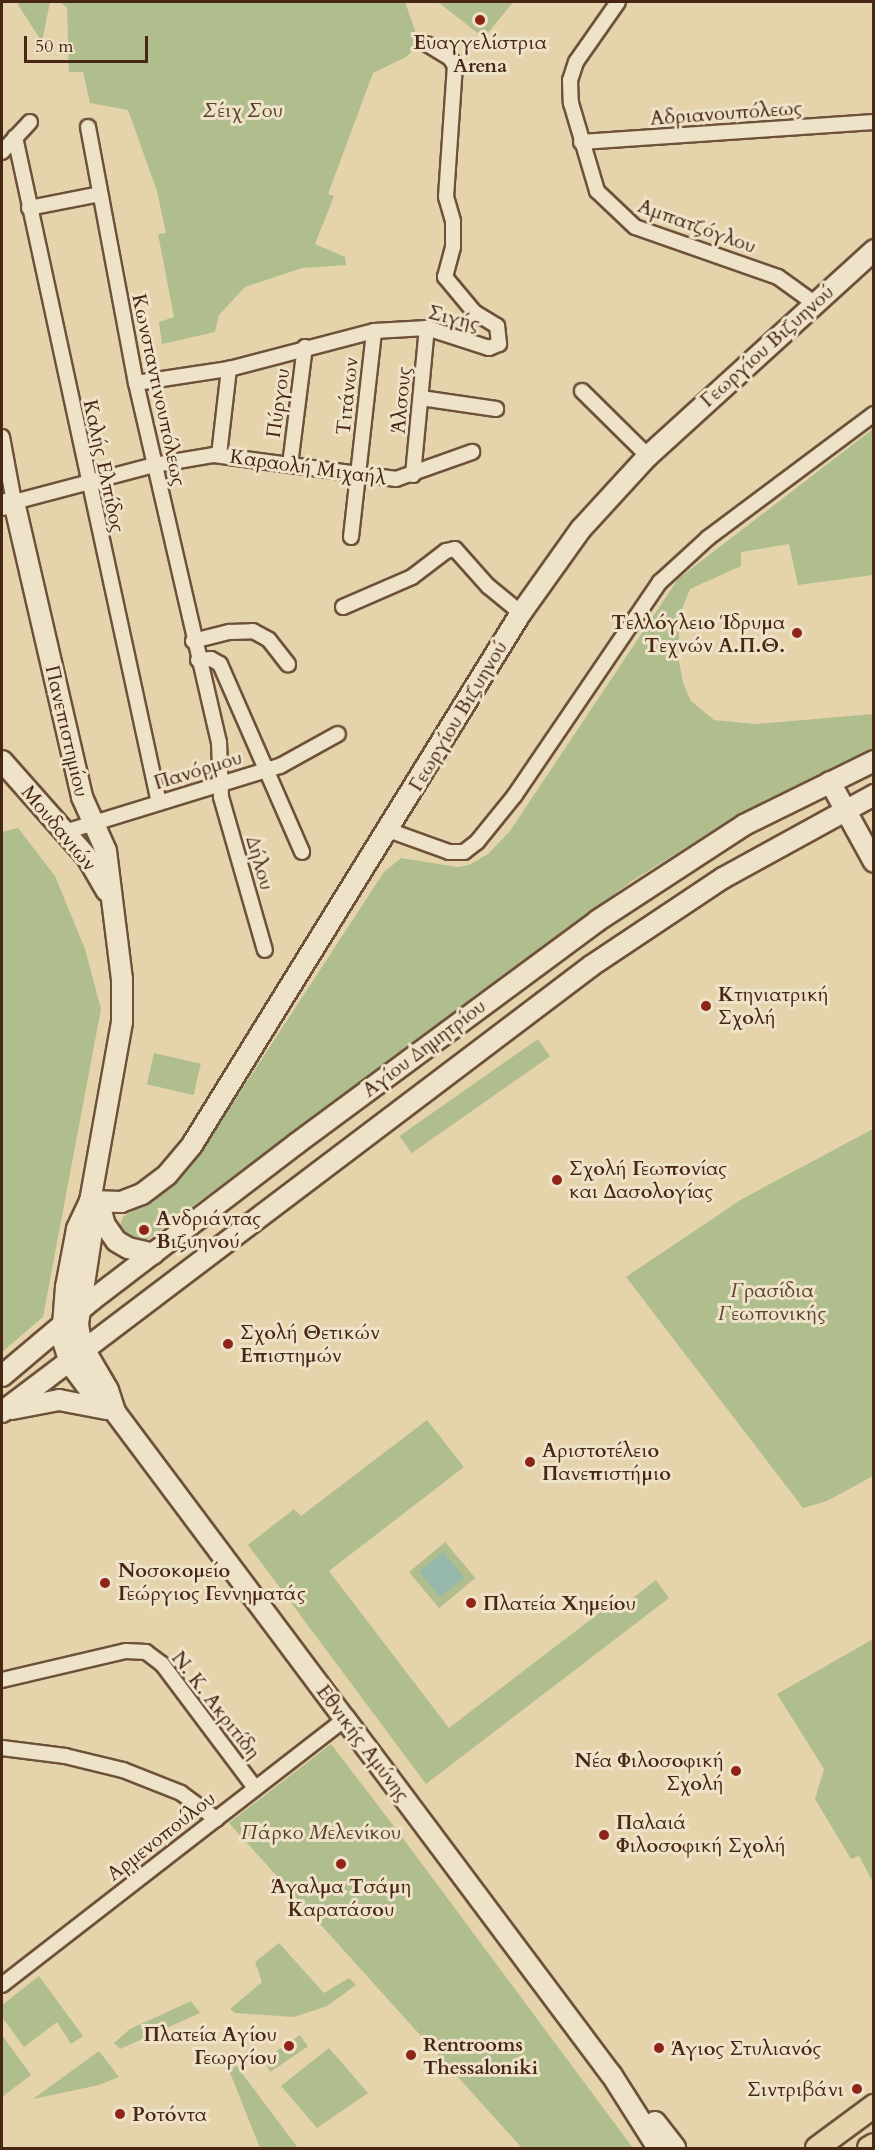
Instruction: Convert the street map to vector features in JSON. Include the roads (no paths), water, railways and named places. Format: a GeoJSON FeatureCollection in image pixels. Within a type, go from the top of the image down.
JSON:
{"type":"FeatureCollection","features":[{"type":"Feature","properties":{"kind":"main road","name":"Γεωργίου Βιζυηνού"},"geometry":{"type":"LineString","coordinates":[[95,1202],[121,1202],[142,1194],[183,1156],[521,613],[581,529],[648,456],[873,250]]}},
{"type":"Feature","properties":{"kind":"main road","name":"Πανεπιστημίου"},"geometry":{"type":"LineString","coordinates":[[8,504],[82,797],[108,859],[123,1012],[80,1311]]}},
{"type":"Feature","properties":{"kind":"main road","name":"Μουδανιών"},"geometry":{"type":"LineString","coordinates":[[2,761],[93,866],[111,899]]}},
{"type":"Feature","properties":{"kind":"main road","name":"Αγίου Δημητρίου"},"geometry":{"type":"LineString","coordinates":[[2,1376],[63,1324],[153,1254],[597,921],[744,825],[830,782],[872,764]]}},
{"type":"Feature","properties":{"kind":"main road"},"geometry":{"type":"LineString","coordinates":[[830,782],[873,862]]}},
{"type":"Feature","properties":{"kind":"main road","name":"Αγίου Δημητρίου"},"geometry":{"type":"LineString","coordinates":[[2,1412],[110,1326],[591,966],[689,899],[873,795]]}},
{"type":"Feature","properties":{"kind":"main road","name":"Πανεπιστημίου"},"geometry":{"type":"LineString","coordinates":[[63,1324],[74,1241],[95,1202]]}},
{"type":"Feature","properties":{"kind":"main road"},"geometry":{"type":"LineString","coordinates":[[95,1202],[116,1241],[128,1248],[153,1254]]}},
{"type":"Feature","properties":{"kind":"main road"},"geometry":{"type":"LineString","coordinates":[[75,1353],[80,1311]]}},
{"type":"Feature","properties":{"kind":"main road","name":"Εθνικής Αμύνης"},"geometry":{"type":"LineString","coordinates":[[63,1324],[94,1396],[114,1412],[345,1719],[611,2074],[658,2148]]}},
{"type":"Feature","properties":{"kind":"main road"},"geometry":{"type":"LineString","coordinates":[[97,1371],[93,1353],[110,1326]]}},
{"type":"Feature","properties":{"kind":"main road","name":"Εθνικής Αμύνης"},"geometry":{"type":"LineString","coordinates":[[75,1353],[97,1371],[114,1412]]}},
{"type":"Feature","properties":{"kind":"main road"},"geometry":{"type":"LineString","coordinates":[[2,1412],[28,1403],[59,1400],[89,1403],[114,1412]]}},
{"type":"Feature","properties":{"kind":"main road","name":"Εθνικής Αμύνης"},"geometry":{"type":"LineString","coordinates":[[611,2074],[633,2092],[675,2148]]}},
{"type":"Feature","properties":{"kind":"main road"},"geometry":{"type":"LineString","coordinates":[[817,2148],[873,2106]]}},
{"type":"Feature","properties":{"kind":"main road"},"geometry":{"type":"LineString","coordinates":[[869,2148],[873,2145]]}},
{"type":"Feature","properties":{"kind":"street","name":"Αμπατζόγλου"},"geometry":{"type":"LineString","coordinates":[[618,2],[576,62],[570,80],[581,142],[597,191],[625,222],[778,277],[814,303]]}},
{"type":"Feature","properties":{"kind":"street","name":"Σιγής"},"geometry":{"type":"LineString","coordinates":[[136,383],[229,369],[305,347],[374,331],[427,328],[489,348],[496,347],[500,339],[497,326],[475,313],[445,277],[453,248],[453,221],[446,197],[455,66],[450,58],[428,45]]}},
{"type":"Feature","properties":{"kind":"street"},"geometry":{"type":"LineString","coordinates":[[2,152],[30,122]]}},
{"type":"Feature","properties":{"kind":"street","name":"Αδριανουπόλεως"},"geometry":{"type":"LineString","coordinates":[[581,142],[873,122]]}},
{"type":"Feature","properties":{"kind":"street","name":"Κωνσταντινουπόλεως"},"geometry":{"type":"LineString","coordinates":[[88,127],[136,383],[193,641],[220,748],[221,785]]}},
{"type":"Feature","properties":{"kind":"street","name":"Καλής Ελπίδος"},"geometry":{"type":"LineString","coordinates":[[15,137],[87,482],[159,803]]}},
{"type":"Feature","properties":{"kind":"street"},"geometry":{"type":"LineString","coordinates":[[29,208],[100,194]]}},
{"type":"Feature","properties":{"kind":"street","name":"Άλσους"},"geometry":{"type":"LineString","coordinates":[[413,475],[427,328]]}},
{"type":"Feature","properties":{"kind":"street","name":"Τιτάνων"},"geometry":{"type":"LineString","coordinates":[[351,537],[374,331]]}},
{"type":"Feature","properties":{"kind":"street","name":"Πύργου"},"geometry":{"type":"LineString","coordinates":[[290,465],[305,347]]}},
{"type":"Feature","properties":{"kind":"street"},"geometry":{"type":"LineString","coordinates":[[219,455],[229,369]]}},
{"type":"Feature","properties":{"kind":"street"},"geometry":{"type":"LineString","coordinates":[[582,390],[648,456]]}},
{"type":"Feature","properties":{"kind":"street"},"geometry":{"type":"LineString","coordinates":[[421,398],[496,409]]}},
{"type":"Feature","properties":{"kind":"street"},"geometry":{"type":"LineString","coordinates":[[388,830],[449,852],[464,852],[477,842],[515,795],[660,582],[708,538],[873,414]]}},
{"type":"Feature","properties":{"kind":"street","name":"Πανεπιστημίου"},"geometry":{"type":"LineString","coordinates":[[2,437],[8,504]]}},
{"type":"Feature","properties":{"kind":"street","name":"Καραολή Μιχαήλ"},"geometry":{"type":"LineString","coordinates":[[8,504],[154,465],[219,455],[396,479],[413,475],[472,452]]}},
{"type":"Feature","properties":{"kind":"street"},"geometry":{"type":"LineString","coordinates":[[343,607],[412,577],[446,551],[456,549],[488,586],[521,613]]}},
{"type":"Feature","properties":{"kind":"street"},"geometry":{"type":"LineString","coordinates":[[193,641],[230,632],[253,631],[269,640],[288,664]]}},
{"type":"Feature","properties":{"kind":"street"},"geometry":{"type":"LineString","coordinates":[[198,660],[210,658],[220,664],[302,852]]}},
{"type":"Feature","properties":{"kind":"street","name":"Πανόρμου"},"geometry":{"type":"LineString","coordinates":[[65,832],[268,770],[338,734]]}},
{"type":"Feature","properties":{"kind":"street","name":"Δήλου"},"geometry":{"type":"LineString","coordinates":[[221,785],[265,950]]}},
{"type":"Feature","properties":{"kind":"street","name":"Ν. Κ. Ακριτίδη"},"geometry":{"type":"LineString","coordinates":[[2,1680],[126,1651],[146,1653],[162,1664],[255,1788]]}},
{"type":"Feature","properties":{"kind":"street","name":"Αρμενοπούλου"},"geometry":{"type":"LineString","coordinates":[[3,1980],[345,1719]]}},
{"type":"Feature","properties":{"kind":"street"},"geometry":{"type":"LineString","coordinates":[[2,1748],[65,1756],[123,1770],[181,1793],[216,1819]]}},
{"type":"Feature","properties":{"kind":"place","name":"Ευαγγελίστρια Arena"},"geometry":{"type":"Point","coordinates":[480,20]}},
{"type":"Feature","properties":{"kind":"place","name":"Τελλόγλειο Ίδρυμα Τεχνών Α.Π.Θ."},"geometry":{"type":"Point","coordinates":[797,633]}},
{"type":"Feature","properties":{"kind":"place","name":"Κτηνιατρική Σχολή"},"geometry":{"type":"Point","coordinates":[706,1006]}},
{"type":"Feature","properties":{"kind":"place","name":"Σχολή Γεωπονίας και Δασολογίας"},"geometry":{"type":"Point","coordinates":[557,1180]}},
{"type":"Feature","properties":{"kind":"place","name":"Ανδριάντας Βιζυηνού"},"geometry":{"type":"Point","coordinates":[144,1230]}},
{"type":"Feature","properties":{"kind":"place","name":"Σχολή Θετικών Επιστημών"},"geometry":{"type":"Point","coordinates":[228,1344]}},
{"type":"Feature","properties":{"kind":"place","name":"Αριστοτέλειο Πανεπιστήμιο"},"geometry":{"type":"Point","coordinates":[530,1462]}},
{"type":"Feature","properties":{"kind":"place","name":"Νοσοκομείο Γεώργιος Γεννηματάς"},"geometry":{"type":"Point","coordinates":[105,1583]}},
{"type":"Feature","properties":{"kind":"place","name":"Πλατεία Χημείου"},"geometry":{"type":"Point","coordinates":[471,1603]}},
{"type":"Feature","properties":{"kind":"place","name":"Νέα Φιλοσοφική Σχολή"},"geometry":{"type":"Point","coordinates":[736,1771]}},
{"type":"Feature","properties":{"kind":"place","name":"Παλαιά Φιλοσοφική Σχολή"},"geometry":{"type":"Point","coordinates":[604,1835]}},
{"type":"Feature","properties":{"kind":"place","name":"Άγαλμα Τσάμη Καρατάσου"},"geometry":{"type":"Point","coordinates":[341,1864]}},
{"type":"Feature","properties":{"kind":"place","name":"Πλατεία Αγίου Γεωργίου"},"geometry":{"type":"Point","coordinates":[289,2046]}},
{"type":"Feature","properties":{"kind":"place","name":"Άγιος Στυλιανός"},"geometry":{"type":"Point","coordinates":[659,2048]}},
{"type":"Feature","properties":{"kind":"place","name":"Rentrooms Thessaloniki"},"geometry":{"type":"Point","coordinates":[411,2055]}},
{"type":"Feature","properties":{"kind":"place","name":"Σιντριβάνι"},"geometry":{"type":"Point","coordinates":[857,2089]}},
{"type":"Feature","properties":{"kind":"place","name":"Ροτόντα"},"geometry":{"type":"Point","coordinates":[120,2114]}},
{"type":"Feature","properties":{"kind":"park label","name":"Σέιχ Σου"},"geometry":{"type":"Point","coordinates":[243,110]}},
{"type":"Feature","properties":{"kind":"park label","name":"Γρασίδια Γεωπονικής"},"geometry":{"type":"Point","coordinates":[772,1302]}},
{"type":"Feature","properties":{"kind":"park label","name":"Πάρκο Μελενίκου"},"geometry":{"type":"Point","coordinates":[321,1832]}}]}
